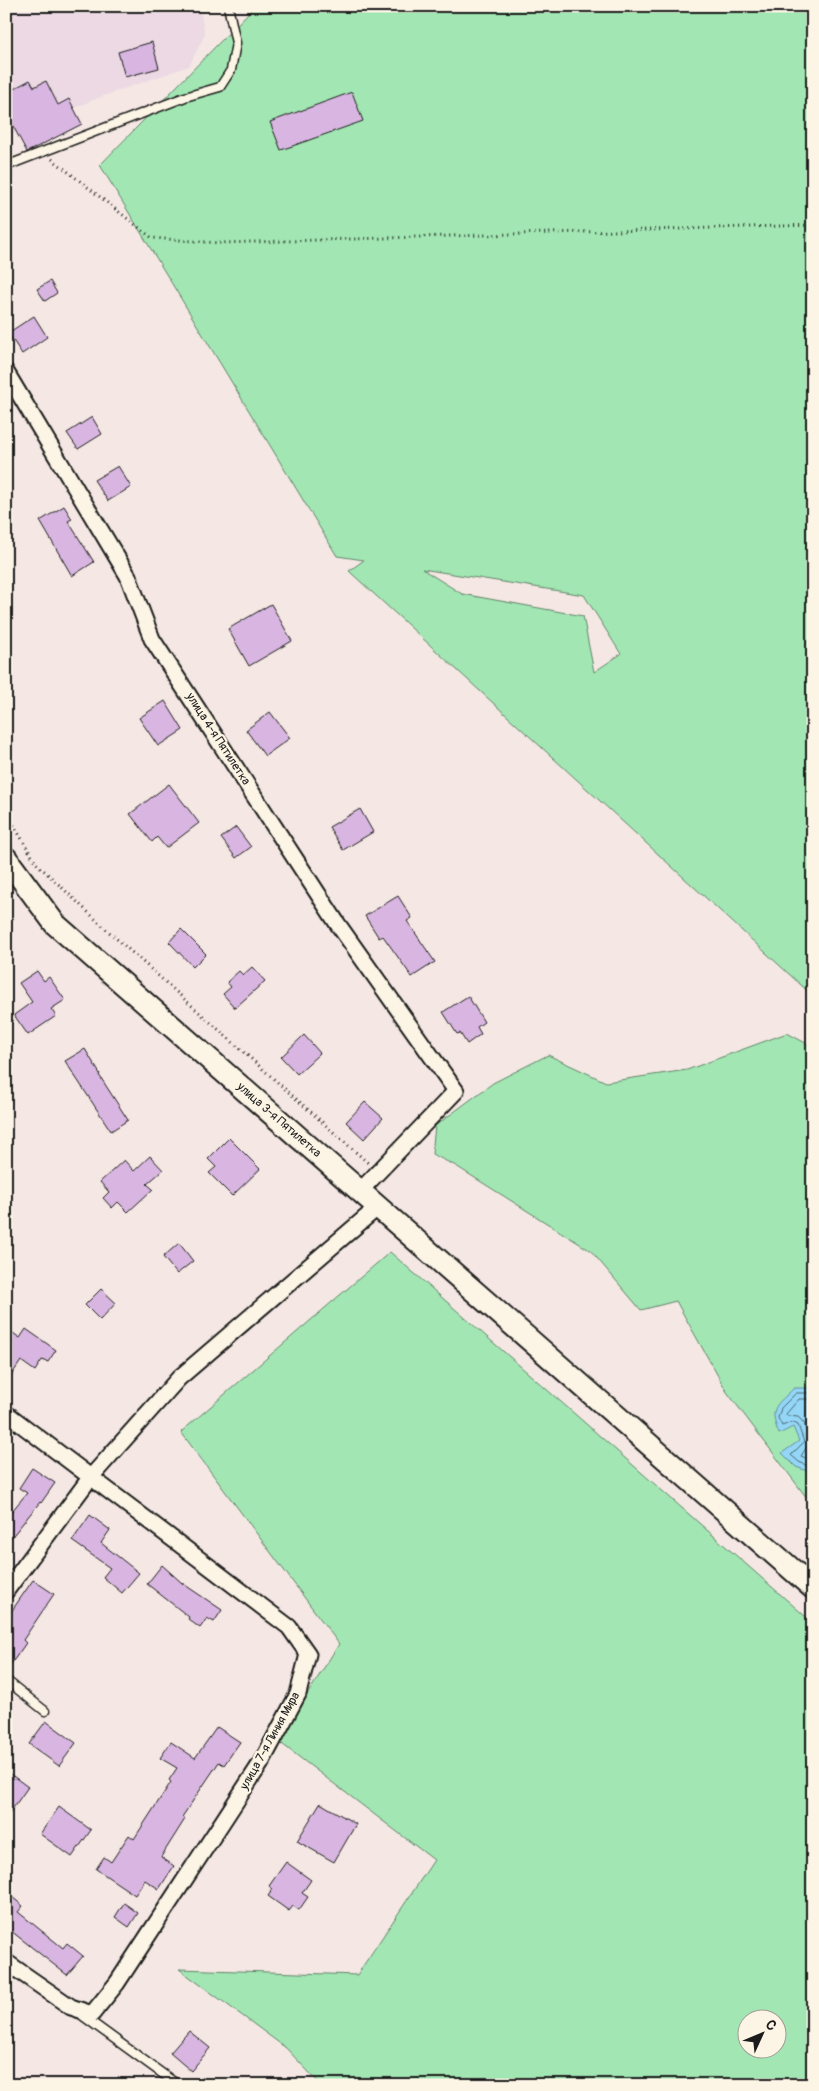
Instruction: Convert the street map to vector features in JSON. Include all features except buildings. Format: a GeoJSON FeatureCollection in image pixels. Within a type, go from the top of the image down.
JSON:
{"type":"FeatureCollection","features":[{"type":"Feature","properties":{"kind":"main road","name":"улица 3-я Пятилетка"},"geometry":{"type":"LineString","coordinates":[[6,858],[55,924],[813,1588]]}},
{"type":"Feature","properties":{"kind":"street","name":"улица 4-я Пятилетка"},"geometry":{"type":"LineString","coordinates":[[6,372],[128,576],[152,639],[336,923],[456,1091],[378,1172]]}},
{"type":"Feature","properties":{"kind":"street"},"geometry":{"type":"LineString","coordinates":[[360,1191],[378,1172]]}},
{"type":"Feature","properties":{"kind":"street"},"geometry":{"type":"LineString","coordinates":[[6,1591],[90,1478],[179,1378],[378,1207]]}},
{"type":"Feature","properties":{"kind":"street"},"geometry":{"type":"LineString","coordinates":[[6,1414],[90,1478]]}},
{"type":"Feature","properties":{"kind":"street","name":"улица 7-я Линия Мира"},"geometry":{"type":"LineString","coordinates":[[71,2007],[92,2014],[117,1983],[261,1763],[298,1694],[308,1654],[289,1627],[90,1478]]}},
{"type":"Feature","properties":{"kind":"street"},"geometry":{"type":"LineString","coordinates":[[6,1962],[71,2007]]}},
{"type":"Feature","properties":{"kind":"lane"},"geometry":{"type":"LineString","coordinates":[[6,166],[44,153],[185,97],[220,87],[232,70],[236,43],[228,6]]}},
{"type":"Feature","properties":{"kind":"lane"},"geometry":{"type":"LineString","coordinates":[[6,1680],[45,1710]]}},
{"type":"Feature","properties":{"kind":"lane"},"geometry":{"type":"LineString","coordinates":[[71,2007],[178,2085]]}},
{"type":"Feature","properties":{"kind":"path"},"geometry":{"type":"LineString","coordinates":[[44,153],[152,238],[220,243],[813,225]]}},
{"type":"Feature","properties":{"kind":"path"},"geometry":{"type":"LineString","coordinates":[[6,812],[36,863],[108,931],[378,1172]]}},
{"type":"Feature","properties":{"kind":"shaded area"},"geometry":{"type":"Polygon","coordinates":[[[6,6],[199,6],[205,34],[189,66],[98,98],[6,136],[6,6]]]}},
{"type":"Feature","properties":{"kind":"green space"},"geometry":{"type":"Polygon","coordinates":[[[255,6],[813,6],[813,996],[349,571],[364,560],[337,556],[100,165],[255,6]],[[422,569],[462,594],[583,616],[594,672],[621,654],[584,595],[422,569]]]}},
{"type":"Feature","properties":{"kind":"green space"},"geometry":{"type":"Polygon","coordinates":[[[787,1033],[813,1047],[813,1506],[727,1392],[676,1301],[641,1310],[591,1251],[456,1166],[432,1154],[435,1126],[493,1083],[548,1055],[606,1082],[687,1070],[787,1033]]]}},
{"type":"Feature","properties":{"kind":"green space"},"geometry":{"type":"Polygon","coordinates":[[[390,1252],[813,1623],[813,2085],[321,2085],[286,2048],[179,1969],[357,1975],[434,1860],[278,1741],[339,1644],[181,1432],[390,1252]]]}},
{"type":"Feature","properties":{"kind":"water"},"geometry":{"type":"Polygon","coordinates":[[[794,1388],[813,1388],[813,1473],[796,1467],[782,1453],[799,1441],[793,1427],[779,1434],[774,1418],[774,1412],[778,1403],[794,1388]]]}}]}
